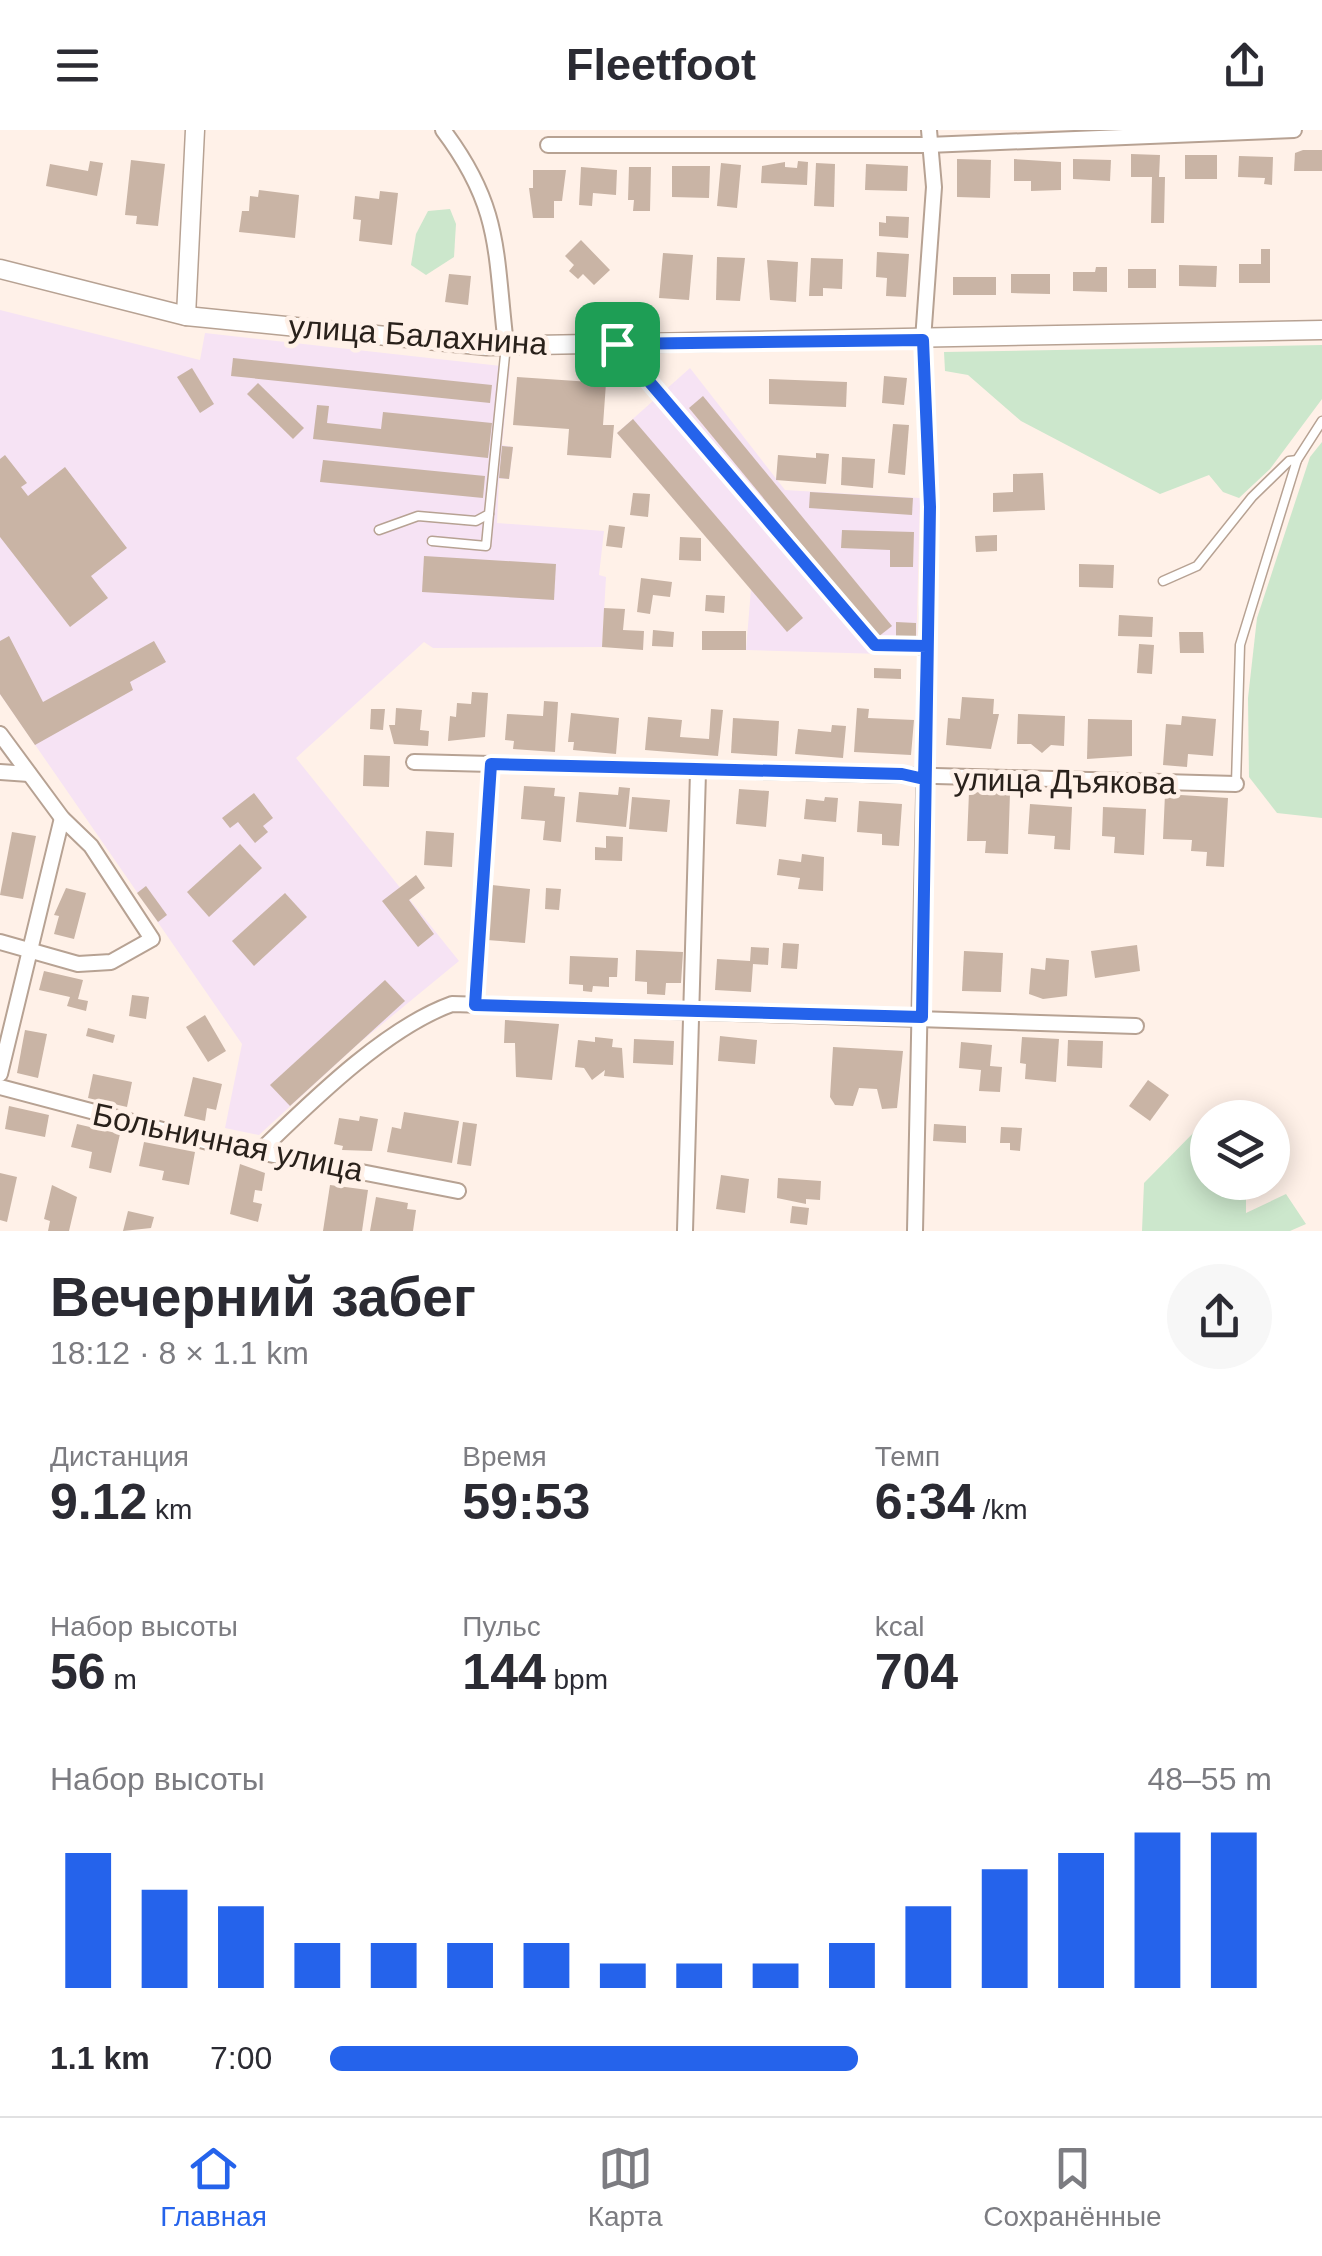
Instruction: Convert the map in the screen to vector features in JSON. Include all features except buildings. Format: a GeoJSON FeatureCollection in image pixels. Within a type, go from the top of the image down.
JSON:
{"type":"FeatureCollection","features":[{"type":"Feature","properties":{"kind":"street"},"geometry":{"type":"LineString","coordinates":[[186,316],[195,130]]}},
{"type":"Feature","properties":{"kind":"street"},"geometry":{"type":"LineString","coordinates":[[443,130],[482,190],[494,226],[506,346]]}},
{"type":"Feature","properties":{"kind":"street"},"geometry":{"type":"LineString","coordinates":[[548,144],[1294,130]]}},
{"type":"Feature","properties":{"kind":"street"},"geometry":{"type":"LineString","coordinates":[[915,1231],[930,507],[923,340],[934,187],[928,138]]}},
{"type":"Feature","properties":{"kind":"street","name":"улица Балахнина"},"geometry":{"type":"LineString","coordinates":[[0,269],[186,316],[337,334],[506,346],[1322,330]]}},
{"type":"Feature","properties":{"kind":"street"},"geometry":{"type":"LineString","coordinates":[[0,734],[62,818],[91,846],[152,939],[111,962],[78,964],[0,942]]}},
{"type":"Feature","properties":{"kind":"street","name":"улица Дъякова"},"geometry":{"type":"LineString","coordinates":[[414,762],[698,772],[902,774],[924,779],[1236,784]]}},
{"type":"Feature","properties":{"kind":"street"},"geometry":{"type":"LineString","coordinates":[[475,1005],[491,764]]}},
{"type":"Feature","properties":{"kind":"street"},"geometry":{"type":"LineString","coordinates":[[0,772],[29,774]]}},
{"type":"Feature","properties":{"kind":"street"},"geometry":{"type":"LineString","coordinates":[[685,1231],[698,772]]}},
{"type":"Feature","properties":{"kind":"street"},"geometry":{"type":"LineString","coordinates":[[0,1074],[62,818]]}},
{"type":"Feature","properties":{"kind":"street"},"geometry":{"type":"LineString","coordinates":[[260,1151],[396,1035],[432,1011],[452,1004],[1136,1026]]}},
{"type":"Feature","properties":{"kind":"street","name":"Больничная улица"},"geometry":{"type":"LineString","coordinates":[[0,1087],[178,1135],[458,1191]]}},
{"type":"Feature","properties":{"kind":"lane"},"geometry":{"type":"LineString","coordinates":[[617,344],[875,645],[927,646]]}},
{"type":"Feature","properties":{"kind":"lane"},"geometry":{"type":"LineString","coordinates":[[432,541],[486,546],[506,346]]}},
{"type":"Feature","properties":{"kind":"lane"},"geometry":{"type":"LineString","coordinates":[[1236,784],[1240,645],[1298,460],[1322,422]]}},
{"type":"Feature","properties":{"kind":"lane"},"geometry":{"type":"LineString","coordinates":[[1162,581],[1197,566],[1252,497],[1290,461],[1298,460]]}},
{"type":"Feature","properties":{"kind":"lane"},"geometry":{"type":"LineString","coordinates":[[378,530],[418,516],[476,521],[489,514]]}},
{"type":"Feature","properties":{"kind":"shaded area"},"geometry":{"type":"Polygon","coordinates":[[[0,310],[200,360],[205,333],[510,367],[502,445],[513,447],[509,479],[499,479],[497,523],[604,531],[599,575],[606,577],[602,647],[433,648],[424,642],[296,758],[459,961],[358,1044],[259,1135],[225,1128],[242,1044],[0,694],[0,310]]]}},
{"type":"Feature","properties":{"kind":"shaded area"},"geometry":{"type":"Polygon","coordinates":[[[690,368],[785,490],[920,498],[916,655],[746,650],[751,589],[617,433],[690,368]]]}},
{"type":"Feature","properties":{"kind":"green space"},"geometry":{"type":"Polygon","coordinates":[[[450,209],[456,224],[454,257],[426,275],[411,265],[416,234],[428,211],[450,209]]]}},
{"type":"Feature","properties":{"kind":"green space"},"geometry":{"type":"Polygon","coordinates":[[[1322,345],[1322,399],[1270,469],[1239,498],[1223,492],[1209,475],[1160,494],[1021,421],[968,375],[945,371],[944,352],[1322,345]]]}},
{"type":"Feature","properties":{"kind":"green space"},"geometry":{"type":"Polygon","coordinates":[[[1322,442],[1322,818],[1277,813],[1249,777],[1248,698],[1257,618],[1310,457],[1322,442]]]}},
{"type":"Feature","properties":{"kind":"green space"},"geometry":{"type":"Polygon","coordinates":[[[1190,1136],[1190,1200],[1246,1200],[1246,1213],[1273,1200],[1290,1200],[1306,1224],[1290,1231],[1142,1231],[1144,1183],[1190,1136]]]}},
{"type":"Feature","properties":{"kind":"route"},"geometry":{"type":"LineString","coordinates":[[923,340],[928,380],[930,507],[922,1017],[475,1005],[491,764],[676,772],[902,774],[924,779],[927,646],[875,645],[617,344],[923,340]]}}]}
